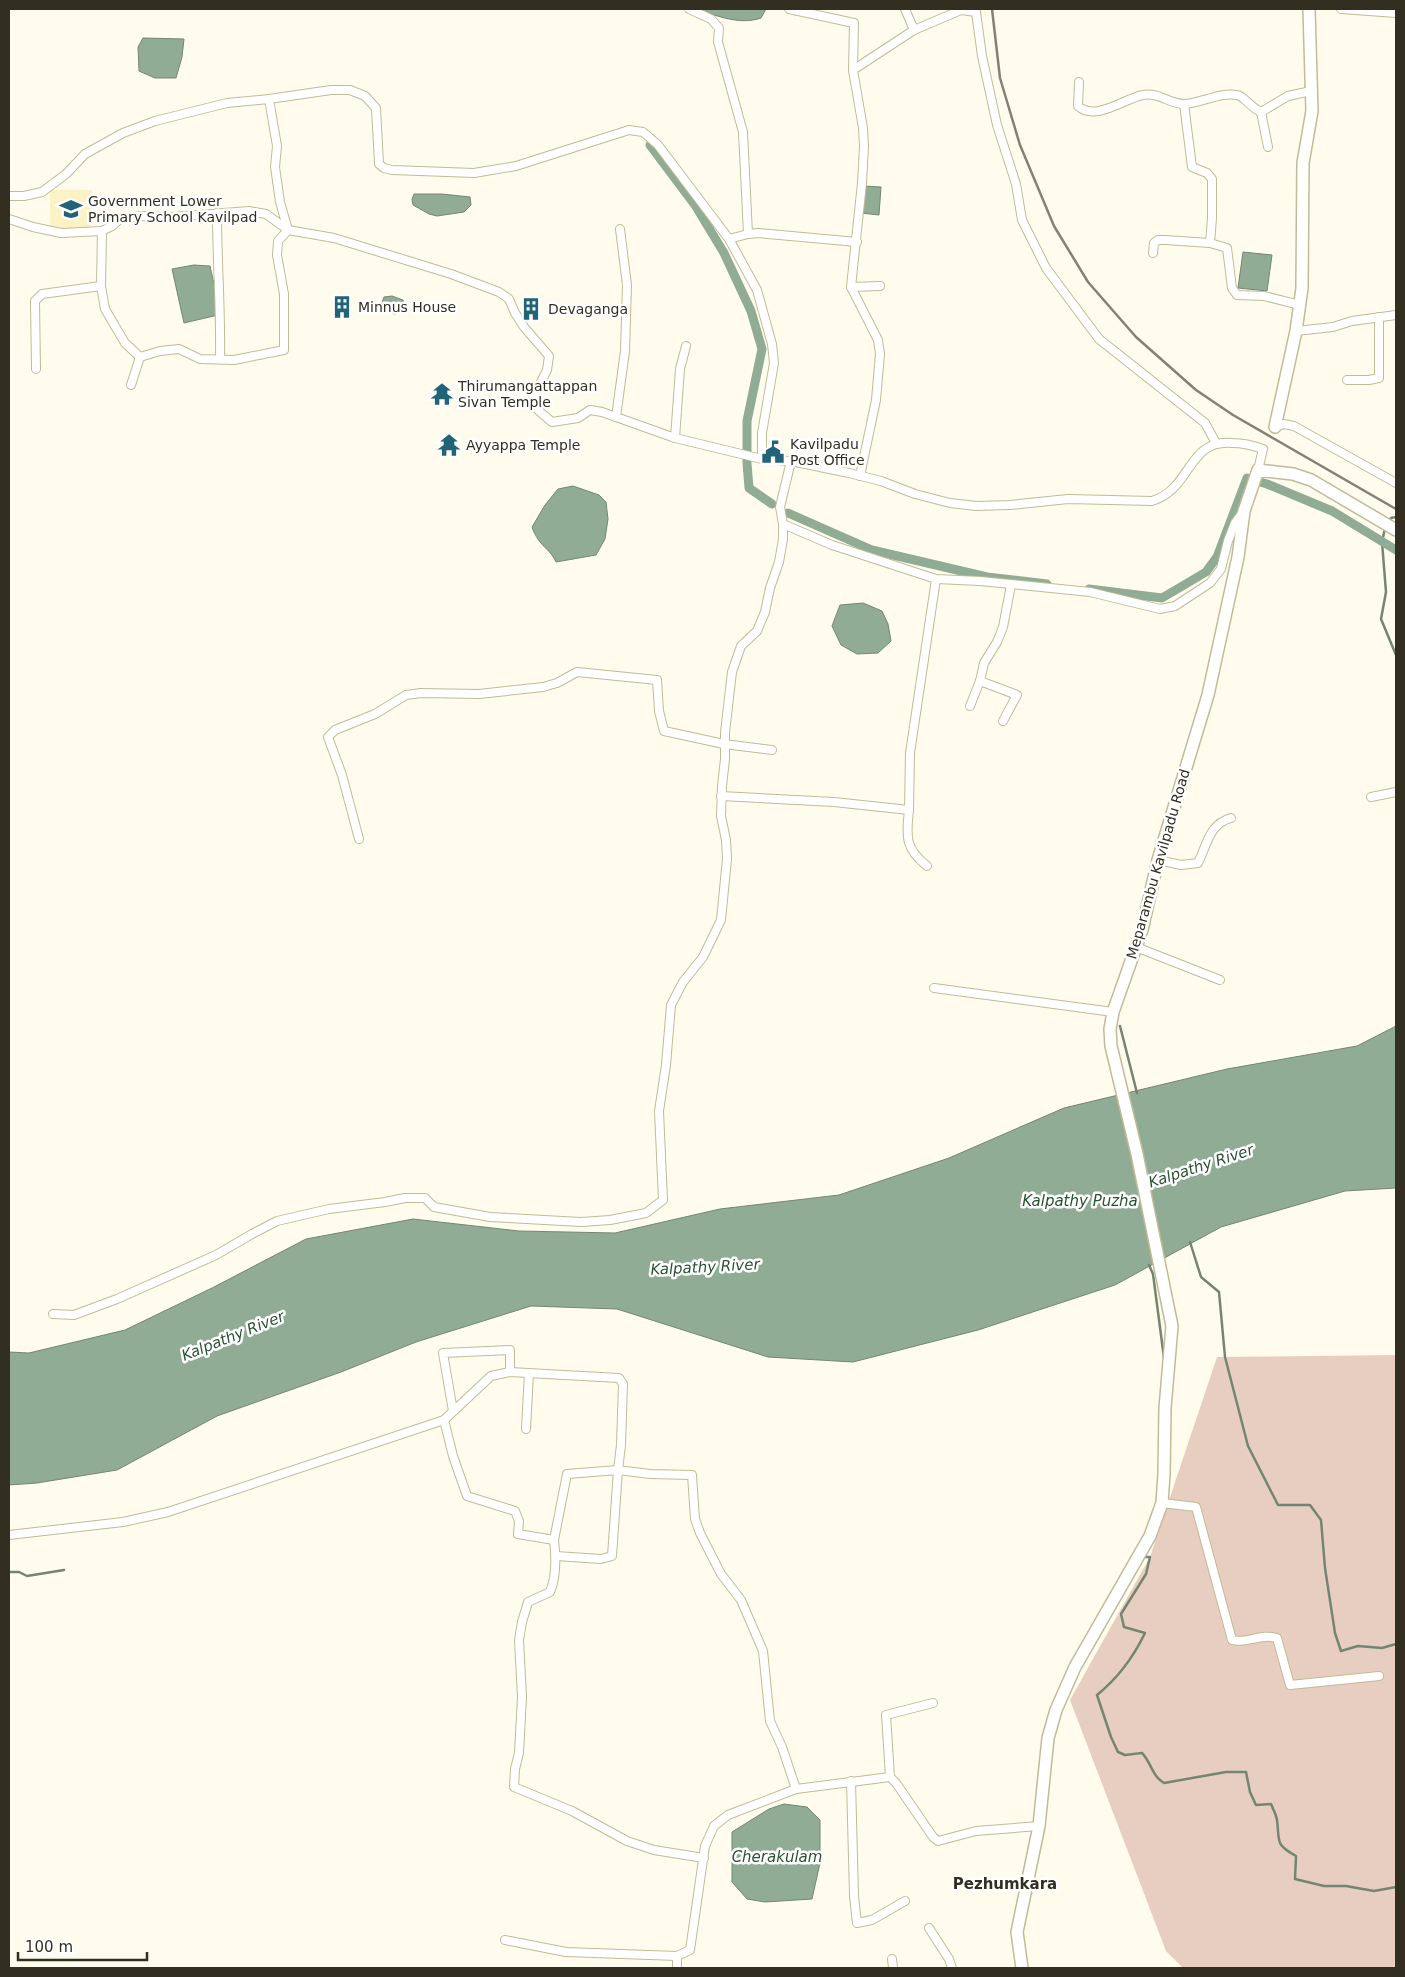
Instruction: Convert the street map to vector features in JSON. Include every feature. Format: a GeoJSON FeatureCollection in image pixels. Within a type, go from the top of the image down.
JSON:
{"type":"FeatureCollection","features":[{"type":"Feature","properties":{"kind":"main road"},"geometry":{"type":"LineString","coordinates":[[1275,427],[1296,331],[1302,288],[1303,163],[1312,111],[1309,9]]}},
{"type":"Feature","properties":{"kind":"main road"},"geometry":{"type":"LineString","coordinates":[[1258,470],[1293,474],[1312,480],[1396,530]]}},
{"type":"Feature","properties":{"kind":"main road","name":"Meparambu Kavilpadu Road"},"geometry":{"type":"LineString","coordinates":[[1022,1968],[1018,1932],[1039,1826],[1048,1738],[1056,1710],[1079,1660],[1121,1590],[1150,1536],[1162,1503],[1172,1326],[1137,1154],[1111,1046],[1110,1029],[1113,1012],[1142,930],[1158,860],[1208,695],[1238,557],[1244,511],[1258,470]]}},
{"type":"Feature","properties":{"kind":"street"},"geometry":{"type":"LineString","coordinates":[[689,9],[711,20],[719,28],[718,42],[743,132],[748,234]]}},
{"type":"Feature","properties":{"kind":"street"},"geometry":{"type":"LineString","coordinates":[[789,9],[854,23],[853,70],[863,128],[864,146],[857,242],[851,287],[878,340],[880,354],[876,400],[860,476]]}},
{"type":"Feature","properties":{"kind":"street"},"geometry":{"type":"LineString","coordinates":[[905,9],[914,30]]}},
{"type":"Feature","properties":{"kind":"street"},"geometry":{"type":"LineString","coordinates":[[1341,9],[1396,13]]}},
{"type":"Feature","properties":{"kind":"street"},"geometry":{"type":"LineString","coordinates":[[9,219],[61,233],[102,231],[120,219],[142,216],[173,217],[249,211],[266,214],[288,230],[329,237],[451,274],[499,292],[508,299],[524,327],[549,356],[547,370],[533,398],[534,404],[539,411],[552,422],[578,418],[590,410],[675,438],[762,458],[791,461],[860,476],[950,503],[976,506],[1010,505],[1068,499],[1152,501],[1165,498],[1178,485],[1201,451],[1216,443],[1206,423],[1099,339],[1046,268],[1022,220],[1016,184],[997,125],[982,56],[976,12],[962,10],[914,30],[853,70]]}},
{"type":"Feature","properties":{"kind":"street"},"geometry":{"type":"LineString","coordinates":[[1079,82],[1078,106],[1085,110],[1115,107],[1130,98],[1145,94],[1154,94],[1184,104],[1215,96],[1238,94],[1252,108],[1261,112]]}},
{"type":"Feature","properties":{"kind":"street"},"geometry":{"type":"LineString","coordinates":[[9,196],[24,196],[42,192],[66,174],[85,154],[123,133],[155,121],[227,103],[331,90],[350,90],[365,96],[376,108],[379,164],[384,168],[392,170],[474,173],[516,166],[629,130],[643,132],[658,144],[729,239],[757,290],[772,344],[774,363],[762,434],[762,458]]}},
{"type":"Feature","properties":{"kind":"street"},"geometry":{"type":"LineString","coordinates":[[1261,112],[1288,96],[1311,91]]}},
{"type":"Feature","properties":{"kind":"street"},"geometry":{"type":"LineString","coordinates":[[270,99],[277,146],[275,167],[280,202],[288,230]]}},
{"type":"Feature","properties":{"kind":"street"},"geometry":{"type":"LineString","coordinates":[[1184,104],[1192,167],[1207,173],[1212,179],[1210,243]]}},
{"type":"Feature","properties":{"kind":"street"},"geometry":{"type":"LineString","coordinates":[[1261,112],[1268,147]]}},
{"type":"Feature","properties":{"kind":"street"},"geometry":{"type":"LineString","coordinates":[[217,213],[220,358]]}},
{"type":"Feature","properties":{"kind":"street"},"geometry":{"type":"LineString","coordinates":[[616,417],[625,351],[627,284],[620,229]]}},
{"type":"Feature","properties":{"kind":"street"},"geometry":{"type":"LineString","coordinates":[[140,357],[160,351],[179,350],[200,359],[220,358],[234,360],[284,350],[284,294],[278,255],[278,241],[288,230]]}},
{"type":"Feature","properties":{"kind":"street"},"geometry":{"type":"LineString","coordinates":[[102,231],[102,286],[105,309],[125,343],[140,357]]}},
{"type":"Feature","properties":{"kind":"street"},"geometry":{"type":"LineString","coordinates":[[729,239],[758,233],[857,242]]}},
{"type":"Feature","properties":{"kind":"street"},"geometry":{"type":"LineString","coordinates":[[1154,253],[1154,243],[1158,240],[1210,243],[1227,248],[1232,288],[1237,295],[1264,296],[1300,305]]}},
{"type":"Feature","properties":{"kind":"street"},"geometry":{"type":"LineString","coordinates":[[36,369],[35,301],[42,294],[102,286]]}},
{"type":"Feature","properties":{"kind":"street"},"geometry":{"type":"LineString","coordinates":[[851,287],[880,286]]}},
{"type":"Feature","properties":{"kind":"street"},"geometry":{"type":"LineString","coordinates":[[1296,331],[1333,327],[1352,321],[1396,315]]}},
{"type":"Feature","properties":{"kind":"street"},"geometry":{"type":"LineString","coordinates":[[1347,380],[1379,378],[1379,317]]}},
{"type":"Feature","properties":{"kind":"street"},"geometry":{"type":"LineString","coordinates":[[675,438],[680,368],[686,346]]}},
{"type":"Feature","properties":{"kind":"street"},"geometry":{"type":"LineString","coordinates":[[131,385],[140,357]]}},
{"type":"Feature","properties":{"kind":"street"},"geometry":{"type":"LineString","coordinates":[[1275,427],[1284,424],[1294,426],[1396,483]]}},
{"type":"Feature","properties":{"kind":"street","name":"Meparambu Kavilpadu Road"},"geometry":{"type":"LineString","coordinates":[[1216,443],[1252,444],[1263,449],[1258,470]]}},
{"type":"Feature","properties":{"kind":"street"},"geometry":{"type":"LineString","coordinates":[[53,1314],[74,1315],[116,1299],[216,1255],[277,1221],[329,1209],[405,1198],[426,1198],[434,1206],[490,1217],[581,1222],[610,1220],[646,1213],[662,1200],[659,1111],[666,1065],[671,1006],[683,982],[703,958],[721,920],[728,859],[721,816],[721,796],[724,744],[732,672],[741,646],[757,631],[765,612],[770,588],[779,562],[783,539],[780,506],[791,461]]}},
{"type":"Feature","properties":{"kind":"street"},"geometry":{"type":"LineString","coordinates":[[783,524],[832,545],[880,562],[936,578],[1090,592],[1160,609],[1175,606],[1210,582],[1221,569],[1228,541],[1235,524],[1244,511]]}},
{"type":"Feature","properties":{"kind":"street"},"geometry":{"type":"LineString","coordinates":[[927,866],[909,846],[907,825],[910,753],[936,578]]}},
{"type":"Feature","properties":{"kind":"street"},"geometry":{"type":"LineString","coordinates":[[970,706],[984,663],[997,642],[1003,627],[1011,585]]}},
{"type":"Feature","properties":{"kind":"street"},"geometry":{"type":"LineString","coordinates":[[359,839],[342,775],[328,738],[335,730],[376,714],[406,696],[421,694],[478,694],[543,688],[577,672],[657,680],[659,711],[664,731],[724,744],[772,750]]}},
{"type":"Feature","properties":{"kind":"street"},"geometry":{"type":"LineString","coordinates":[[980,680],[1017,695],[1003,721]]}},
{"type":"Feature","properties":{"kind":"street"},"geometry":{"type":"LineString","coordinates":[[1371,797],[1396,792]]}},
{"type":"Feature","properties":{"kind":"street"},"geometry":{"type":"LineString","coordinates":[[721,796],[834,802],[909,810]]}},
{"type":"Feature","properties":{"kind":"street"},"geometry":{"type":"LineString","coordinates":[[1158,860],[1181,865],[1198,863],[1211,831],[1222,820],[1231,818]]}},
{"type":"Feature","properties":{"kind":"street"},"geometry":{"type":"LineString","coordinates":[[1136,947],[1220,980]]}},
{"type":"Feature","properties":{"kind":"street"},"geometry":{"type":"LineString","coordinates":[[934,988],[1113,1012]]}},
{"type":"Feature","properties":{"kind":"street"},"geometry":{"type":"LineString","coordinates":[[453,1411],[443,1353],[510,1350],[510,1372]]}},
{"type":"Feature","properties":{"kind":"street"},"geometry":{"type":"LineString","coordinates":[[9,1535],[123,1522],[168,1512],[444,1420],[491,1376],[510,1372],[619,1378],[623,1384],[621,1445],[614,1510],[612,1556],[601,1559],[556,1556]]}},
{"type":"Feature","properties":{"kind":"street"},"geometry":{"type":"LineString","coordinates":[[526,1429],[529,1373]]}},
{"type":"Feature","properties":{"kind":"street"},"geometry":{"type":"LineString","coordinates":[[444,1420],[453,1456],[467,1496],[515,1511],[519,1521],[518,1534],[554,1540]]}},
{"type":"Feature","properties":{"kind":"street"},"geometry":{"type":"LineString","coordinates":[[704,1858],[654,1850],[626,1841],[572,1811],[514,1787],[519,1753],[522,1697],[519,1640],[522,1622],[528,1602],[550,1592],[553,1584],[556,1556],[554,1540],[567,1474],[618,1470],[650,1474],[692,1475],[695,1518],[700,1534],[720,1574],[741,1600],[763,1651],[770,1721],[782,1747],[796,1789]]}},
{"type":"Feature","properties":{"kind":"street"},"geometry":{"type":"LineString","coordinates":[[1162,1503],[1196,1507],[1232,1640],[1240,1642],[1268,1635],[1277,1638],[1290,1685],[1380,1676]]}},
{"type":"Feature","properties":{"kind":"street"},"geometry":{"type":"LineString","coordinates":[[933,1703],[886,1715],[890,1777],[933,1837],[938,1840],[976,1831],[1039,1826]]}},
{"type":"Feature","properties":{"kind":"street"},"geometry":{"type":"LineString","coordinates":[[505,1940],[566,1952],[677,1956],[690,1950],[706,1846],[714,1826],[721,1820],[728,1815],[796,1789],[890,1777]]}},
{"type":"Feature","properties":{"kind":"street"},"geometry":{"type":"LineString","coordinates":[[850,1781],[854,1896],[857,1923],[872,1920],[905,1901]]}},
{"type":"Feature","properties":{"kind":"street"},"geometry":{"type":"LineString","coordinates":[[929,1928],[949,1959],[952,1968]]}},
{"type":"Feature","properties":{"kind":"street"},"geometry":{"type":"LineString","coordinates":[[677,1956],[677,1968]]}},
{"type":"Feature","properties":{"kind":"street"},"geometry":{"type":"LineString","coordinates":[[892,1959],[893,1968]]}},
{"type":"Feature","properties":{"kind":"shaded area","name":"Government Lower Primary School Kavilpad"},"geometry":{"type":"Polygon","coordinates":[[[50,190],[92,190],[91,228],[50,228],[50,190]]]}},
{"type":"Feature","properties":{"kind":"shaded area"},"geometry":{"type":"Polygon","coordinates":[[[1396,1355],[1396,1968],[1183,1968],[1166,1951],[1070,1700],[1150,1557],[1217,1357],[1396,1355]]]}},
{"type":"Feature","properties":{"kind":"water"},"geometry":{"type":"Polygon","coordinates":[[[699,9],[766,9],[761,18],[746,21],[714,15],[699,9]]]}},
{"type":"Feature","properties":{"kind":"water"},"geometry":{"type":"Polygon","coordinates":[[[143,38],[184,39],[182,57],[176,78],[155,78],[139,71],[138,47],[143,38]]]}},
{"type":"Feature","properties":{"kind":"water"},"geometry":{"type":"Polygon","coordinates":[[[863,186],[881,187],[879,215],[861,213],[863,186]]]}},
{"type":"Feature","properties":{"kind":"water"},"geometry":{"type":"Polygon","coordinates":[[[414,194],[470,197],[471,205],[464,212],[437,216],[429,214],[413,205],[412,199],[414,194]]]}},
{"type":"Feature","properties":{"kind":"water"},"geometry":{"type":"Polygon","coordinates":[[[1243,252],[1272,255],[1267,291],[1238,288],[1243,252]]]}},
{"type":"Feature","properties":{"kind":"water"},"geometry":{"type":"Polygon","coordinates":[[[194,265],[210,266],[216,293],[218,315],[184,323],[172,269],[194,265]]]}},
{"type":"Feature","properties":{"kind":"water"},"geometry":{"type":"Polygon","coordinates":[[[392,296],[403,300],[405,307],[403,312],[395,314],[382,311],[381,305],[384,297],[392,296]]]}},
{"type":"Feature","properties":{"kind":"water"},"geometry":{"type":"Polygon","coordinates":[[[573,486],[599,495],[606,502],[608,519],[605,539],[596,555],[556,562],[538,539],[532,527],[545,505],[558,489],[573,486]]]}},
{"type":"Feature","properties":{"kind":"water"},"geometry":{"type":"Polygon","coordinates":[[[863,603],[882,611],[888,624],[891,641],[878,653],[857,654],[841,645],[832,626],[840,605],[863,603]]]}},
{"type":"Feature","properties":{"kind":"water","name":"Kalpathy Puzha"},"geometry":{"type":"Polygon","coordinates":[[[1396,1026],[1396,1188],[1345,1191],[1221,1227],[1115,1285],[978,1330],[853,1362],[768,1357],[617,1309],[531,1306],[416,1342],[341,1372],[217,1416],[117,1470],[37,1483],[9,1485],[9,1352],[29,1353],[125,1330],[212,1288],[306,1239],[413,1219],[519,1231],[615,1233],[720,1209],[839,1195],[949,1158],[1064,1108],[1227,1069],[1357,1046],[1396,1026]]]}},
{"type":"Feature","properties":{"kind":"water","name":"Cherakulam"},"geometry":{"type":"Polygon","coordinates":[[[784,1804],[807,1807],[820,1820],[820,1863],[812,1899],[765,1902],[747,1899],[732,1882],[732,1832],[769,1809],[784,1804]]]}},
{"type":"Feature","properties":{"kind":"waterway"},"geometry":{"type":"LineString","coordinates":[[650,145],[695,205],[724,253],[751,311],[762,349],[747,421],[749,488],[772,504]]}},
{"type":"Feature","properties":{"kind":"waterway"},"geometry":{"type":"LineString","coordinates":[[1089,589],[1162,598],[1206,572],[1217,557],[1247,478],[1267,484],[1332,511],[1396,550]]}},
{"type":"Feature","properties":{"kind":"waterway"},"geometry":{"type":"LineString","coordinates":[[788,513],[872,550],[987,577],[1047,584]]}},
{"type":"Feature","properties":{"kind":"waterway"},"geometry":{"type":"LineString","coordinates":[[1388,523],[1391,518],[1396,517]]}},
{"type":"Feature","properties":{"kind":"waterway"},"geometry":{"type":"LineString","coordinates":[[1385,528],[1382,542],[1386,592],[1381,619],[1396,655]]}},
{"type":"Feature","properties":{"kind":"waterway"},"geometry":{"type":"LineString","coordinates":[[1120,1026],[1137,1093]]}},
{"type":"Feature","properties":{"kind":"waterway"},"geometry":{"type":"LineString","coordinates":[[1190,1242],[1201,1277],[1219,1292],[1225,1357],[1248,1446],[1278,1505],[1310,1505],[1321,1520],[1325,1568],[1335,1633],[1341,1651],[1358,1646],[1382,1648],[1396,1644]]}},
{"type":"Feature","properties":{"kind":"waterway"},"geometry":{"type":"LineString","coordinates":[[1149,1265],[1153,1274],[1164,1358]]}},
{"type":"Feature","properties":{"kind":"waterway"},"geometry":{"type":"LineString","coordinates":[[1143,1557],[1150,1557],[1146,1574],[1121,1614],[1124,1627],[1145,1633],[1124,1667],[1112,1682],[1097,1695],[1118,1752],[1125,1755],[1142,1753],[1148,1760],[1154,1773],[1164,1783],[1226,1772],[1246,1772],[1250,1792],[1256,1805],[1271,1804],[1277,1818],[1279,1841],[1284,1848],[1296,1856],[1295,1879],[1324,1886],[1346,1886],[1374,1891],[1396,1887]]}},
{"type":"Feature","properties":{"kind":"waterway"},"geometry":{"type":"LineString","coordinates":[[9,1572],[19,1572],[27,1576],[64,1570]]}},
{"type":"Feature","properties":{"kind":"railway"},"geometry":{"type":"LineString","coordinates":[[992,9],[1000,78],[1020,145],[1054,226],[1088,282],[1136,337],[1196,390],[1233,415],[1396,509]]}},
{"type":"Feature","properties":{"kind":"place","name":"Government Lower Primary School Kavilpad"},"geometry":{"type":"Point","coordinates":[71,209]}},
{"type":"Feature","properties":{"kind":"place","name":"Minnus House"},"geometry":{"type":"Point","coordinates":[342,307]}},
{"type":"Feature","properties":{"kind":"place","name":"Devaganga"},"geometry":{"type":"Point","coordinates":[531,309]}},
{"type":"Feature","properties":{"kind":"place","name":"Thirumangattappan Sivan Temple"},"geometry":{"type":"Point","coordinates":[442,394]}},
{"type":"Feature","properties":{"kind":"place","name":"Ayyappa Temple"},"geometry":{"type":"Point","coordinates":[449,445]}},
{"type":"Feature","properties":{"kind":"place","name":"Kavilpadu Post Office"},"geometry":{"type":"Point","coordinates":[773,452]}},
{"type":"Feature","properties":{"kind":"district","name":"Pezhumkara"},"geometry":{"type":"Point","coordinates":[1005,1884]}},
{"type":"Feature","properties":{"kind":"water label","name":"Kalpathy River"},"geometry":{"type":"Point","coordinates":[1201,1166]}},
{"type":"Feature","properties":{"kind":"water label","name":"Kalpathy River"},"geometry":{"type":"Point","coordinates":[705,1267]}},
{"type":"Feature","properties":{"kind":"water label","name":"Kalpathy River"},"geometry":{"type":"Point","coordinates":[233,1336]}}]}
